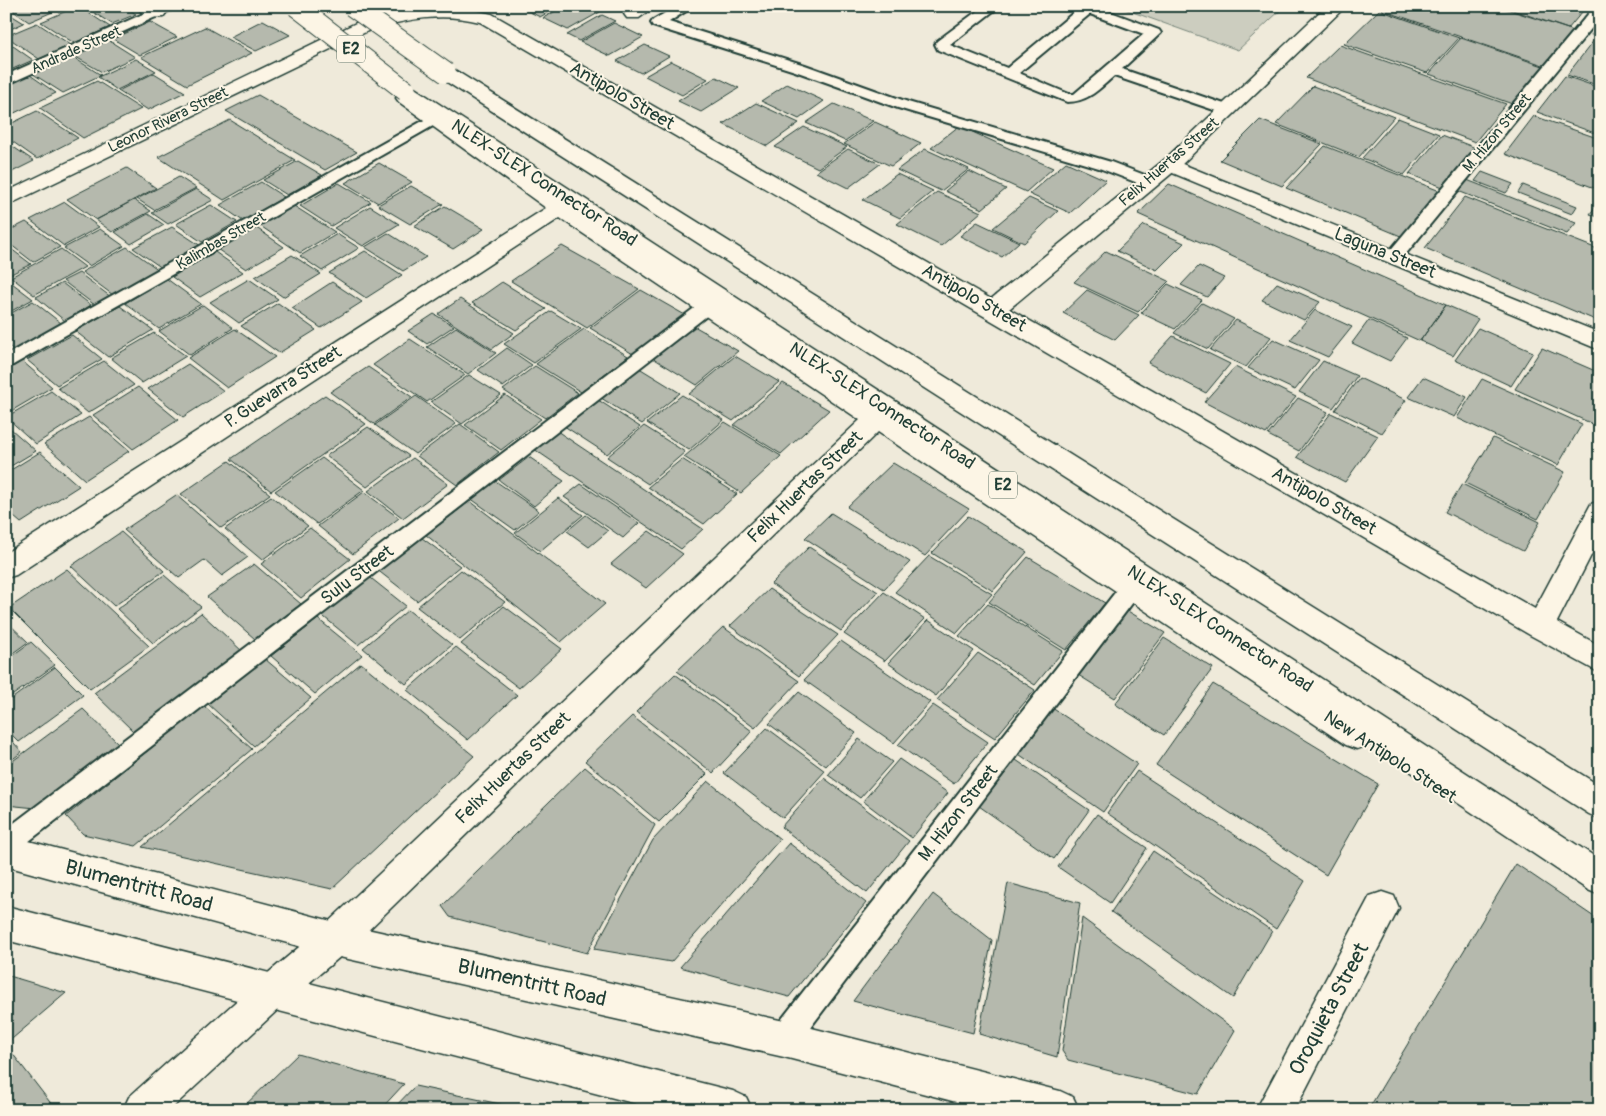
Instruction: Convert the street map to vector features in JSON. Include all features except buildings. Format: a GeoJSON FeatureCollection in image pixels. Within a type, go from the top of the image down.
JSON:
{"type":"FeatureCollection","features":[{"type":"Feature","properties":{"kind":"main road","name":"New Antipolo Street"},"geometry":{"type":"LineString","coordinates":[[292,6],[330,41],[560,208],[1600,896]]}},
{"type":"Feature","properties":{"kind":"main road","name":"NLEX-SLEX Connector Road"},"geometry":{"type":"LineString","coordinates":[[296,6],[406,91],[1600,879]]}},
{"type":"Feature","properties":{"kind":"main road","name":"E2"},"geometry":{"type":"LineString","coordinates":[[352,6],[454,78],[1600,804]]}},
{"type":"Feature","properties":{"kind":"main road","name":"Felix Huertas Street"},"geometry":{"type":"LineString","coordinates":[[994,309],[1170,165],[1337,6]]}},
{"type":"Feature","properties":{"kind":"main road","name":"Antipolo Street"},"geometry":{"type":"LineString","coordinates":[[330,41],[364,26],[405,14],[450,10],[465,11],[486,18],[994,309],[1600,662]]}},
{"type":"Feature","properties":{"kind":"main road","name":"Leonor Rivera Street"},"geometry":{"type":"LineString","coordinates":[[6,200],[330,41]]}},
{"type":"Feature","properties":{"kind":"main road","name":"Laguna Street"},"geometry":{"type":"LineString","coordinates":[[1170,165],[1600,342]]}},
{"type":"Feature","properties":{"kind":"main road","name":"P. Guevarra Street"},"geometry":{"type":"LineString","coordinates":[[6,567],[560,208]]}},
{"type":"Feature","properties":{"kind":"main road","name":"Felix Huertas Street"},"geometry":{"type":"LineString","coordinates":[[142,1110],[273,991],[335,939],[877,418]]}},
{"type":"Feature","properties":{"kind":"main road"},"geometry":{"type":"LineString","coordinates":[[1540,627],[1600,511]]}},
{"type":"Feature","properties":{"kind":"main road","name":"Blumentritt Road"},"geometry":{"type":"LineString","coordinates":[[6,850],[335,939],[784,1039],[1060,1110]]}},
{"type":"Feature","properties":{"kind":"main road","name":"Oroquieta Street"},"geometry":{"type":"LineString","coordinates":[[1275,1110],[1382,908]]}},
{"type":"Feature","properties":{"kind":"main road"},"geometry":{"type":"LineString","coordinates":[[6,923],[729,1109]]}},
{"type":"Feature","properties":{"kind":"lane"},"geometry":{"type":"LineString","coordinates":[[687,6],[658,23],[800,68],[902,105],[1105,165],[1149,182]]}},
{"type":"Feature","properties":{"kind":"lane"},"geometry":{"type":"LineString","coordinates":[[993,6],[942,44],[943,47],[1008,74],[1067,98],[1083,96],[1154,33],[1085,7],[1008,74]]}},
{"type":"Feature","properties":{"kind":"lane","name":"Andrade Street"},"geometry":{"type":"LineString","coordinates":[[6,81],[158,9]]}},
{"type":"Feature","properties":{"kind":"lane","name":"M. Hizon Street"},"geometry":{"type":"LineString","coordinates":[[1394,257],[1600,9]]}},
{"type":"Feature","properties":{"kind":"lane"},"geometry":{"type":"LineString","coordinates":[[1112,70],[1228,110]]}},
{"type":"Feature","properties":{"kind":"lane","name":"Kalimbas Street"},"geometry":{"type":"LineString","coordinates":[[6,363],[435,119]]}},
{"type":"Feature","properties":{"kind":"lane","name":"Sulu Street"},"geometry":{"type":"LineString","coordinates":[[6,844],[707,307]]}},
{"type":"Feature","properties":{"kind":"lane","name":"M. Hizon Street"},"geometry":{"type":"LineString","coordinates":[[784,1039],[1132,587]]}},
{"type":"Feature","properties":{"kind":"shaded area"},"geometry":{"type":"Polygon","coordinates":[[[1116,6],[1285,6],[1238,50],[1116,6]]]}}]}
